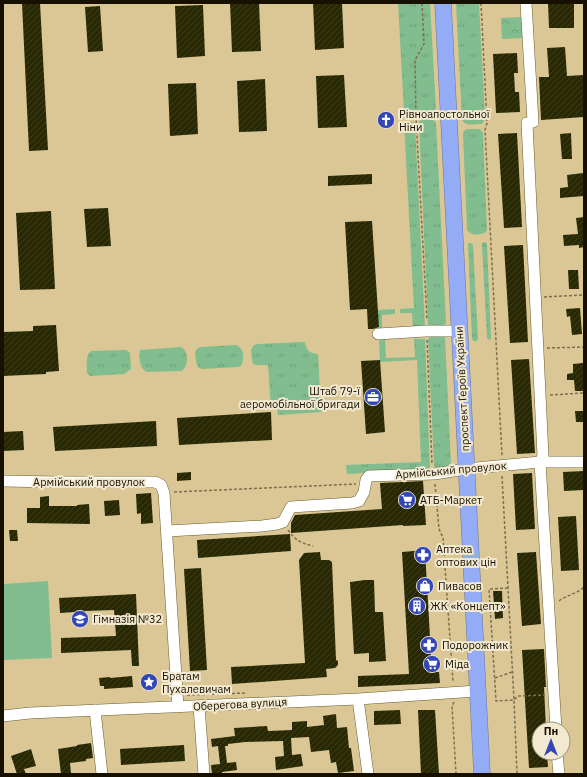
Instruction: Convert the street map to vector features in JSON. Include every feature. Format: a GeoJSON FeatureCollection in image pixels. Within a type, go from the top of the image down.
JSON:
{"type":"FeatureCollection","features":[{"type":"Feature","properties":{"kind":"highway","name":"проспект Героїв України"},"geometry":{"type":"LineString","coordinates":[[443,3],[482,774]]}},
{"type":"Feature","properties":{"kind":"street"},"geometry":{"type":"LineString","coordinates":[[526,3],[533,122],[526,123],[543,456],[540,462],[556,721]]}},
{"type":"Feature","properties":{"kind":"street"},"geometry":{"type":"LineString","coordinates":[[378,334],[426,330],[459,330]]}},
{"type":"Feature","properties":{"kind":"street","name":"Армійський провулок"},"geometry":{"type":"LineString","coordinates":[[365,483],[369,476],[434,474],[466,469],[540,462],[584,462]]}},
{"type":"Feature","properties":{"kind":"street","name":"Армійський провулок"},"geometry":{"type":"LineString","coordinates":[[3,481],[156,482],[161,485],[164,493]]}},
{"type":"Feature","properties":{"kind":"street"},"geometry":{"type":"LineString","coordinates":[[167,531],[277,524],[283,522],[291,507],[352,503],[359,501],[364,492],[365,483]]}},
{"type":"Feature","properties":{"kind":"street"},"geometry":{"type":"LineString","coordinates":[[164,493],[178,707]]}},
{"type":"Feature","properties":{"kind":"street","name":"Оберегова вулиця"},"geometry":{"type":"LineString","coordinates":[[3,716],[30,713],[358,699],[477,691]]}},
{"type":"Feature","properties":{"kind":"street"},"geometry":{"type":"LineString","coordinates":[[358,699],[368,774]]}},
{"type":"Feature","properties":{"kind":"street"},"geometry":{"type":"LineString","coordinates":[[199,706],[204,774]]}},
{"type":"Feature","properties":{"kind":"street"},"geometry":{"type":"LineString","coordinates":[[95,710],[102,774]]}},
{"type":"Feature","properties":{"kind":"street"},"geometry":{"type":"LineString","coordinates":[[557,761],[558,774]]}},
{"type":"Feature","properties":{"kind":"path"},"geometry":{"type":"LineString","coordinates":[[422,3],[424,44],[415,60],[416,118],[427,327],[432,463],[439,529],[443,538],[453,686]]}},
{"type":"Feature","properties":{"kind":"path"},"geometry":{"type":"LineString","coordinates":[[481,3],[488,124],[485,130],[517,774]]}},
{"type":"Feature","properties":{"kind":"path"},"geometry":{"type":"LineString","coordinates":[[534,297],[584,295]]}},
{"type":"Feature","properties":{"kind":"path"},"geometry":{"type":"LineString","coordinates":[[537,349],[584,347]]}},
{"type":"Feature","properties":{"kind":"path"},"geometry":{"type":"LineString","coordinates":[[540,396],[584,393]]}},
{"type":"Feature","properties":{"kind":"path"},"geometry":{"type":"LineString","coordinates":[[164,493],[365,483]]}},
{"type":"Feature","properties":{"kind":"path"},"geometry":{"type":"LineString","coordinates":[[283,522],[291,534],[300,542],[313,546]]}},
{"type":"Feature","properties":{"kind":"path"},"geometry":{"type":"LineString","coordinates":[[549,608],[562,598],[580,591],[584,587]]}},
{"type":"Feature","properties":{"kind":"path"},"geometry":{"type":"LineString","coordinates":[[508,588],[489,588],[496,701],[514,700],[518,696],[554,695]]}},
{"type":"Feature","properties":{"kind":"path"},"geometry":{"type":"LineString","coordinates":[[495,678],[512,672]]}},
{"type":"Feature","properties":{"kind":"path"},"geometry":{"type":"LineString","coordinates":[[455,700],[452,706],[456,774]]}},
{"type":"Feature","properties":{"kind":"green space"},"geometry":{"type":"Polygon","coordinates":[[[398,3],[430,3],[436,109],[432,114],[422,114],[418,111],[404,111],[398,3]]]}},
{"type":"Feature","properties":{"kind":"green space"},"geometry":{"type":"Polygon","coordinates":[[[456,3],[479,3],[485,117],[482,124],[466,124],[462,120],[456,3]]]}},
{"type":"Feature","properties":{"kind":"green space"},"geometry":{"type":"Polygon","coordinates":[[[522,17],[523,38],[502,39],[501,18],[522,17]]]}},
{"type":"Feature","properties":{"kind":"green space"},"geometry":{"type":"Polygon","coordinates":[[[432,120],[436,123],[446,322],[445,325],[439,326],[428,325],[419,124],[419,121],[432,120]]]}},
{"type":"Feature","properties":{"kind":"green space"},"geometry":{"type":"Polygon","coordinates":[[[404,123],[415,123],[425,327],[413,329],[412,313],[400,313],[400,309],[414,308],[404,123]]]}},
{"type":"Feature","properties":{"kind":"green space"},"geometry":{"type":"Polygon","coordinates":[[[467,129],[480,129],[483,133],[487,229],[486,232],[481,234],[473,234],[467,230],[463,134],[467,129]]]}},
{"type":"Feature","properties":{"kind":"green space"},"geometry":{"type":"Polygon","coordinates":[[[484,242],[487,244],[490,340],[487,338],[482,245],[484,242]]]}},
{"type":"Feature","properties":{"kind":"green space"},"geometry":{"type":"Polygon","coordinates":[[[468,243],[473,245],[477,341],[472,339],[468,243]]]}},
{"type":"Feature","properties":{"kind":"green space"},"geometry":{"type":"Polygon","coordinates":[[[395,309],[395,314],[382,315],[382,330],[378,329],[378,310],[395,309]]]}},
{"type":"Feature","properties":{"kind":"green space"},"geometry":{"type":"Polygon","coordinates":[[[443,335],[445,337],[451,464],[450,466],[437,468],[434,465],[428,339],[431,336],[443,335]]]}},
{"type":"Feature","properties":{"kind":"green space"},"geometry":{"type":"Polygon","coordinates":[[[385,338],[386,358],[415,357],[414,339],[425,339],[430,469],[347,474],[346,465],[421,462],[417,360],[380,362],[379,339],[385,338]]]}},
{"type":"Feature","properties":{"kind":"green space"},"geometry":{"type":"Polygon","coordinates":[[[305,342],[309,351],[318,354],[321,412],[278,415],[277,407],[271,407],[268,365],[253,364],[251,350],[254,345],[258,344],[305,342]]]}},
{"type":"Feature","properties":{"kind":"green space"},"geometry":{"type":"Polygon","coordinates":[[[236,345],[241,348],[243,354],[241,366],[202,369],[198,367],[195,352],[198,348],[236,345]]]}},
{"type":"Feature","properties":{"kind":"green space"},"geometry":{"type":"Polygon","coordinates":[[[181,347],[187,355],[187,362],[182,371],[147,372],[142,368],[140,350],[181,347]]]}},
{"type":"Feature","properties":{"kind":"green space"},"geometry":{"type":"Polygon","coordinates":[[[126,350],[130,353],[131,369],[124,374],[90,376],[87,373],[87,358],[91,351],[126,350]]]}},
{"type":"Feature","properties":{"kind":"green space"},"geometry":{"type":"Polygon","coordinates":[[[48,581],[52,658],[3,660],[3,584],[48,581]]]}},
{"type":"Feature","properties":{"kind":"building"},"geometry":{"type":"Polygon","coordinates":[[[22,3],[40,3],[48,150],[29,151],[22,3]]]}},
{"type":"Feature","properties":{"kind":"building"},"geometry":{"type":"Polygon","coordinates":[[[230,3],[259,3],[261,51],[232,52],[230,3]]]}},
{"type":"Feature","properties":{"kind":"building"},"geometry":{"type":"Polygon","coordinates":[[[313,3],[342,3],[344,48],[315,50],[313,3]]]}},
{"type":"Feature","properties":{"kind":"building"},"geometry":{"type":"Polygon","coordinates":[[[548,3],[574,3],[574,28],[549,28],[548,3]]]}},
{"type":"Feature","properties":{"kind":"building"},"geometry":{"type":"Polygon","coordinates":[[[203,5],[205,56],[177,58],[175,6],[203,5]]]}},
{"type":"Feature","properties":{"kind":"building"},"geometry":{"type":"Polygon","coordinates":[[[100,6],[103,51],[88,52],[85,7],[100,6]]]}},
{"type":"Feature","properties":{"kind":"building"},"geometry":{"type":"Polygon","coordinates":[[[565,47],[567,76],[584,75],[584,117],[541,120],[539,77],[549,77],[547,48],[565,47]]]}},
{"type":"Feature","properties":{"kind":"building"},"geometry":{"type":"Polygon","coordinates":[[[517,53],[518,73],[514,73],[515,92],[519,92],[520,112],[496,113],[493,54],[517,53]]]}},
{"type":"Feature","properties":{"kind":"building"},"geometry":{"type":"Polygon","coordinates":[[[344,75],[347,127],[318,128],[316,76],[344,75]]]}},
{"type":"Feature","properties":{"kind":"building"},"geometry":{"type":"Polygon","coordinates":[[[265,79],[267,131],[239,132],[237,81],[265,79]]]}},
{"type":"Feature","properties":{"kind":"building"},"geometry":{"type":"Polygon","coordinates":[[[196,83],[198,134],[170,136],[168,84],[196,83]]]}},
{"type":"Feature","properties":{"kind":"building","name":"Рівноапостольної Ніни"},"geometry":{"type":"Polygon","coordinates":[[[387,114],[390,117],[394,116],[394,125],[383,125],[378,121],[383,115],[387,114]]]}},
{"type":"Feature","properties":{"kind":"building"},"geometry":{"type":"Polygon","coordinates":[[[517,133],[522,227],[504,228],[498,134],[517,133]]]}},
{"type":"Feature","properties":{"kind":"building"},"geometry":{"type":"Polygon","coordinates":[[[571,133],[572,159],[562,159],[560,134],[571,133]]]}},
{"type":"Feature","properties":{"kind":"building"},"geometry":{"type":"Polygon","coordinates":[[[583,173],[584,196],[560,198],[560,188],[568,187],[567,175],[583,173]]]}},
{"type":"Feature","properties":{"kind":"building"},"geometry":{"type":"Polygon","coordinates":[[[372,174],[372,184],[328,186],[328,176],[372,174]]]}},
{"type":"Feature","properties":{"kind":"building"},"geometry":{"type":"Polygon","coordinates":[[[108,208],[111,246],[87,247],[84,209],[108,208]]]}},
{"type":"Feature","properties":{"kind":"building"},"geometry":{"type":"Polygon","coordinates":[[[51,211],[55,289],[20,290],[16,213],[51,211]]]}},
{"type":"Feature","properties":{"kind":"building"},"geometry":{"type":"Polygon","coordinates":[[[584,217],[584,247],[579,248],[579,245],[564,246],[563,235],[578,234],[576,218],[584,217]]]}},
{"type":"Feature","properties":{"kind":"building"},"geometry":{"type":"Polygon","coordinates":[[[372,221],[379,327],[368,329],[367,309],[350,310],[345,222],[372,221]]]}},
{"type":"Feature","properties":{"kind":"building"},"geometry":{"type":"Polygon","coordinates":[[[523,245],[528,342],[510,343],[504,246],[523,245]]]}},
{"type":"Feature","properties":{"kind":"building"},"geometry":{"type":"Polygon","coordinates":[[[568,270],[578,270],[579,289],[569,289],[568,270]]]}},
{"type":"Feature","properties":{"kind":"building"},"geometry":{"type":"Polygon","coordinates":[[[580,308],[582,334],[572,335],[570,316],[567,317],[566,309],[580,308]]]}},
{"type":"Feature","properties":{"kind":"building"},"geometry":{"type":"Polygon","coordinates":[[[56,325],[59,371],[46,372],[46,374],[3,376],[3,332],[33,331],[33,326],[56,325]]]}},
{"type":"Feature","properties":{"kind":"building"},"geometry":{"type":"Polygon","coordinates":[[[529,359],[535,453],[517,454],[511,360],[529,359]]]}},
{"type":"Feature","properties":{"kind":"building","name":"Штаб 79-ї аеромобільної бригади"},"geometry":{"type":"Polygon","coordinates":[[[380,360],[385,432],[366,434],[361,361],[380,360]]]}},
{"type":"Feature","properties":{"kind":"building"},"geometry":{"type":"Polygon","coordinates":[[[583,363],[584,391],[575,391],[574,380],[567,380],[567,374],[573,373],[573,364],[583,363]]]}},
{"type":"Feature","properties":{"kind":"building"},"geometry":{"type":"Polygon","coordinates":[[[575,411],[584,411],[584,422],[576,422],[575,411]]]}},
{"type":"Feature","properties":{"kind":"building"},"geometry":{"type":"Polygon","coordinates":[[[271,412],[272,440],[179,445],[177,418],[271,412]]]}},
{"type":"Feature","properties":{"kind":"building"},"geometry":{"type":"Polygon","coordinates":[[[156,421],[157,446],[55,451],[53,427],[156,421]]]}},
{"type":"Feature","properties":{"kind":"building"},"geometry":{"type":"Polygon","coordinates":[[[23,431],[24,450],[3,451],[3,432],[23,431]]]}},
{"type":"Feature","properties":{"kind":"building"},"geometry":{"type":"Polygon","coordinates":[[[584,471],[584,490],[564,491],[563,472],[584,471]]]}},
{"type":"Feature","properties":{"kind":"building"},"geometry":{"type":"Polygon","coordinates":[[[191,472],[191,480],[177,481],[177,473],[191,472]]]}},
{"type":"Feature","properties":{"kind":"building"},"geometry":{"type":"Polygon","coordinates":[[[532,473],[535,529],[516,530],[513,474],[532,473]]]}},
{"type":"Feature","properties":{"kind":"building"},"geometry":{"type":"Polygon","coordinates":[[[423,481],[426,525],[403,525],[291,533],[291,523],[295,515],[382,509],[380,483],[423,481]]]}},
{"type":"Feature","properties":{"kind":"building"},"geometry":{"type":"Polygon","coordinates":[[[151,493],[153,523],[141,524],[141,513],[137,514],[136,494],[151,493]]]}},
{"type":"Feature","properties":{"kind":"building"},"geometry":{"type":"Polygon","coordinates":[[[49,496],[49,506],[77,506],[89,504],[90,524],[27,523],[27,508],[40,508],[40,497],[49,496]]]}},
{"type":"Feature","properties":{"kind":"building"},"geometry":{"type":"Polygon","coordinates":[[[119,500],[120,515],[105,516],[104,501],[119,500]]]}},
{"type":"Feature","properties":{"kind":"building"},"geometry":{"type":"Polygon","coordinates":[[[576,516],[579,570],[561,571],[558,517],[576,516]]]}},
{"type":"Feature","properties":{"kind":"building"},"geometry":{"type":"Polygon","coordinates":[[[9,530],[17,530],[18,541],[10,541],[9,530]]]}},
{"type":"Feature","properties":{"kind":"building"},"geometry":{"type":"Polygon","coordinates":[[[290,534],[291,551],[198,558],[197,540],[290,534]]]}},
{"type":"Feature","properties":{"kind":"building","name":"ЖК «Концепт»"},"geometry":{"type":"Polygon","coordinates":[[[425,550],[432,672],[439,672],[440,683],[358,687],[358,676],[409,674],[402,552],[425,550]]]}},
{"type":"Feature","properties":{"kind":"building"},"geometry":{"type":"Polygon","coordinates":[[[320,552],[321,560],[329,560],[332,562],[336,660],[338,661],[338,665],[335,668],[326,669],[327,677],[232,684],[231,667],[305,663],[299,560],[304,553],[320,552]]]}},
{"type":"Feature","properties":{"kind":"building"},"geometry":{"type":"Polygon","coordinates":[[[536,552],[541,624],[522,626],[517,553],[536,552]]]}},
{"type":"Feature","properties":{"kind":"building"},"geometry":{"type":"Polygon","coordinates":[[[201,568],[207,670],[190,671],[184,569],[201,568]]]}},
{"type":"Feature","properties":{"kind":"building"},"geometry":{"type":"Polygon","coordinates":[[[374,580],[375,612],[383,612],[386,661],[369,662],[369,653],[354,654],[350,582],[374,580]]]}},
{"type":"Feature","properties":{"kind":"building"},"geometry":{"type":"Polygon","coordinates":[[[493,591],[502,591],[503,618],[495,619],[493,591]]]}},
{"type":"Feature","properties":{"kind":"building"},"geometry":{"type":"Polygon","coordinates":[[[136,594],[139,666],[132,666],[131,650],[61,653],[61,638],[116,636],[114,610],[85,611],[86,622],[76,623],[75,612],[60,613],[59,598],[136,594]]]}},
{"type":"Feature","properties":{"kind":"building"},"geometry":{"type":"Polygon","coordinates":[[[544,649],[546,721],[531,721],[531,761],[548,761],[548,767],[529,768],[522,650],[544,649]]]}},
{"type":"Feature","properties":{"kind":"building"},"geometry":{"type":"Polygon","coordinates":[[[132,676],[133,687],[104,689],[104,686],[100,686],[99,678],[132,676]]]}},
{"type":"Feature","properties":{"kind":"building"},"geometry":{"type":"Polygon","coordinates":[[[400,710],[401,724],[374,725],[374,711],[400,710]]]}},
{"type":"Feature","properties":{"kind":"building"},"geometry":{"type":"Polygon","coordinates":[[[418,710],[435,710],[439,774],[421,774],[418,710]]]}},
{"type":"Feature","properties":{"kind":"building"},"geometry":{"type":"Polygon","coordinates":[[[336,714],[337,728],[347,727],[349,748],[351,748],[354,771],[338,773],[336,762],[331,763],[329,750],[311,752],[309,737],[291,738],[292,755],[301,754],[303,766],[276,770],[275,757],[284,756],[283,741],[245,742],[228,744],[228,746],[225,746],[227,763],[236,762],[237,770],[222,772],[222,774],[212,774],[211,765],[220,764],[218,746],[212,747],[211,739],[235,736],[234,728],[267,726],[268,731],[292,730],[292,722],[307,721],[307,727],[324,725],[323,716],[336,714]]]}},
{"type":"Feature","properties":{"kind":"building"},"geometry":{"type":"Polygon","coordinates":[[[91,743],[93,758],[86,759],[86,761],[70,763],[71,773],[61,774],[58,749],[91,743]]]}},
{"type":"Feature","properties":{"kind":"building"},"geometry":{"type":"Polygon","coordinates":[[[184,745],[185,761],[121,765],[120,749],[184,745]]]}},
{"type":"Feature","properties":{"kind":"building"},"geometry":{"type":"Polygon","coordinates":[[[31,749],[36,766],[24,769],[26,774],[17,774],[11,756],[31,749]]]}},
{"type":"Feature","properties":{"kind":"place","name":"Рівноапостольної Ніни"},"geometry":{"type":"Point","coordinates":[386,120]}},
{"type":"Feature","properties":{"kind":"place","name":"Штаб 79-ї аеромобільної бригади"},"geometry":{"type":"Point","coordinates":[373,397]}},
{"type":"Feature","properties":{"kind":"place","name":"АТБ-Маркет"},"geometry":{"type":"Point","coordinates":[407,500]}},
{"type":"Feature","properties":{"kind":"place","name":"Аптека оптових цін"},"geometry":{"type":"Point","coordinates":[423,555]}},
{"type":"Feature","properties":{"kind":"place","name":"Пивасов"},"geometry":{"type":"Point","coordinates":[425,586]}},
{"type":"Feature","properties":{"kind":"place","name":"ЖК «Концепт»"},"geometry":{"type":"Point","coordinates":[417,606]}},
{"type":"Feature","properties":{"kind":"place","name":"Гімназія №32"},"geometry":{"type":"Point","coordinates":[80,619]}},
{"type":"Feature","properties":{"kind":"place","name":"Подорожник"},"geometry":{"type":"Point","coordinates":[429,645]}},
{"type":"Feature","properties":{"kind":"place","name":"Міда"},"geometry":{"type":"Point","coordinates":[432,664]}},
{"type":"Feature","properties":{"kind":"place","name":"Братам Пухалевичам"},"geometry":{"type":"Point","coordinates":[149,682]}}]}
